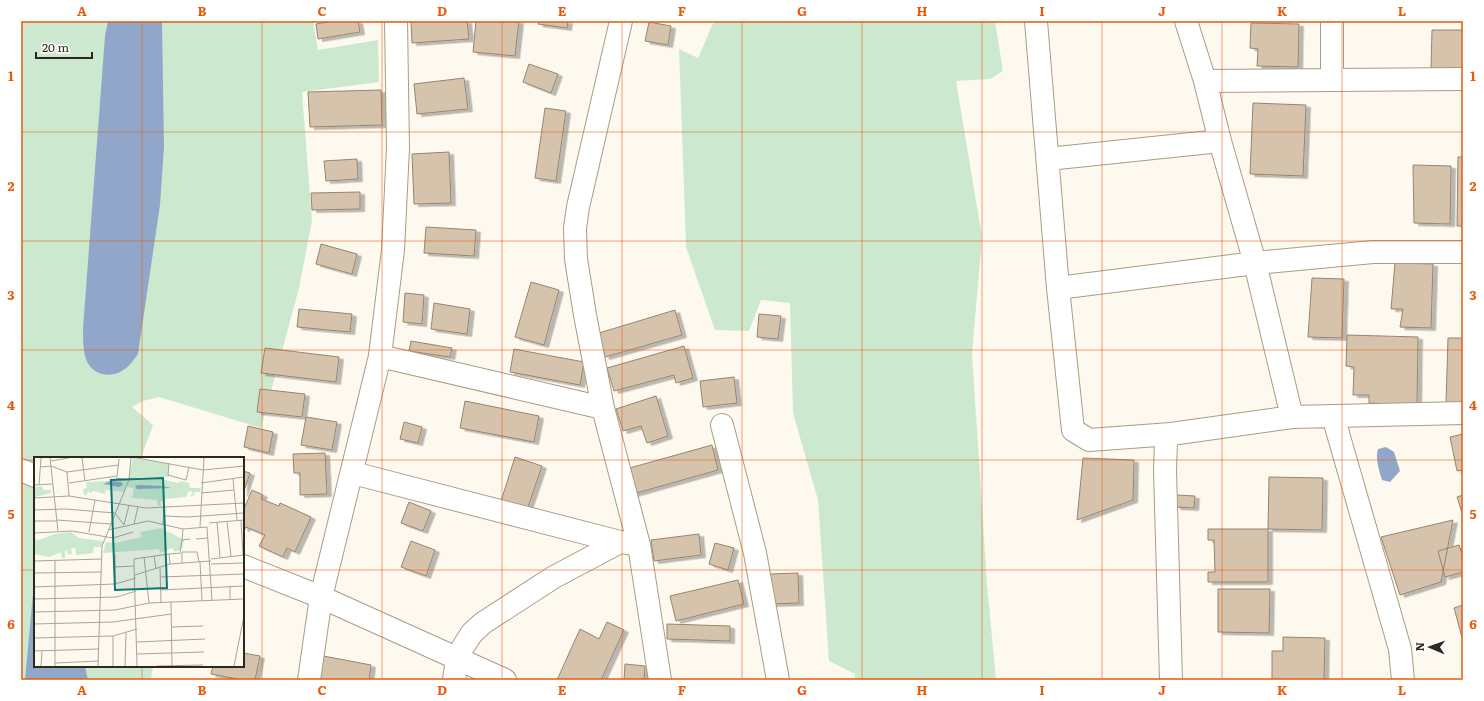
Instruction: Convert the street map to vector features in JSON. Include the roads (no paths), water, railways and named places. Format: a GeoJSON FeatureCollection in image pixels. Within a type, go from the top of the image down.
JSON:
{"type":"FeatureCollection","features":[{"type":"Feature","properties":{"kind":"street"},"geometry":{"type":"LineString","coordinates":[[309,680],[321,597],[353,473],[380,356],[393,250],[398,148],[396,21]]}},
{"type":"Feature","properties":{"kind":"street"},"geometry":{"type":"LineString","coordinates":[[621,21],[578,207],[575,228],[576,259],[602,408],[629,544],[660,680]]}},
{"type":"Feature","properties":{"kind":"street"},"geometry":{"type":"LineString","coordinates":[[1036,21],[1058,288],[1073,430],[1089,440],[1171,434],[1292,417],[1463,413]]}},
{"type":"Feature","properties":{"kind":"street"},"geometry":{"type":"LineString","coordinates":[[1186,21],[1205,81],[1220,141],[1255,263],[1292,417]]}},
{"type":"Feature","properties":{"kind":"street"},"geometry":{"type":"LineString","coordinates":[[1332,21],[1332,79]]}},
{"type":"Feature","properties":{"kind":"street"},"geometry":{"type":"LineString","coordinates":[[1205,81],[1463,79]]}},
{"type":"Feature","properties":{"kind":"street"},"geometry":{"type":"LineString","coordinates":[[1048,160],[1220,141]]}},
{"type":"Feature","properties":{"kind":"street"},"geometry":{"type":"LineString","coordinates":[[1058,288],[1255,263],[1373,252],[1463,252]]}},
{"type":"Feature","properties":{"kind":"street"},"geometry":{"type":"LineString","coordinates":[[380,356],[602,408]]}},
{"type":"Feature","properties":{"kind":"street"},"geometry":{"type":"LineString","coordinates":[[1333,416],[1400,649],[1403,680]]}},
{"type":"Feature","properties":{"kind":"street"},"geometry":{"type":"LineString","coordinates":[[722,425],[755,553],[778,680]]}},
{"type":"Feature","properties":{"kind":"street"},"geometry":{"type":"LineString","coordinates":[[1171,434],[1166,441],[1165,470],[1171,680]]}},
{"type":"Feature","properties":{"kind":"street"},"geometry":{"type":"LineString","coordinates":[[21,470],[34,476]]}},
{"type":"Feature","properties":{"kind":"street"},"geometry":{"type":"LineString","coordinates":[[353,473],[629,544]]}},
{"type":"Feature","properties":{"kind":"street"},"geometry":{"type":"LineString","coordinates":[[456,670],[472,633],[483,622],[554,577],[629,544]]}},
{"type":"Feature","properties":{"kind":"street"},"geometry":{"type":"LineString","coordinates":[[244,566],[321,597],[456,670],[505,680]]}},
{"type":"Feature","properties":{"kind":"water"},"geometry":{"type":"Polygon","coordinates":[[[108,21],[162,21],[164,147],[160,205],[138,354],[132,362],[120,372],[110,375],[96,371],[88,364],[83,344],[105,36],[108,21]]]}},
{"type":"Feature","properties":{"kind":"water"},"geometry":{"type":"Polygon","coordinates":[[[1386,447],[1394,452],[1400,471],[1390,482],[1382,480],[1377,461],[1378,449],[1386,447]]]}},
{"type":"Feature","properties":{"kind":"water"},"geometry":{"type":"Polygon","coordinates":[[[34,583],[34,667],[85,667],[88,680],[25,680],[34,583]]]}}]}
